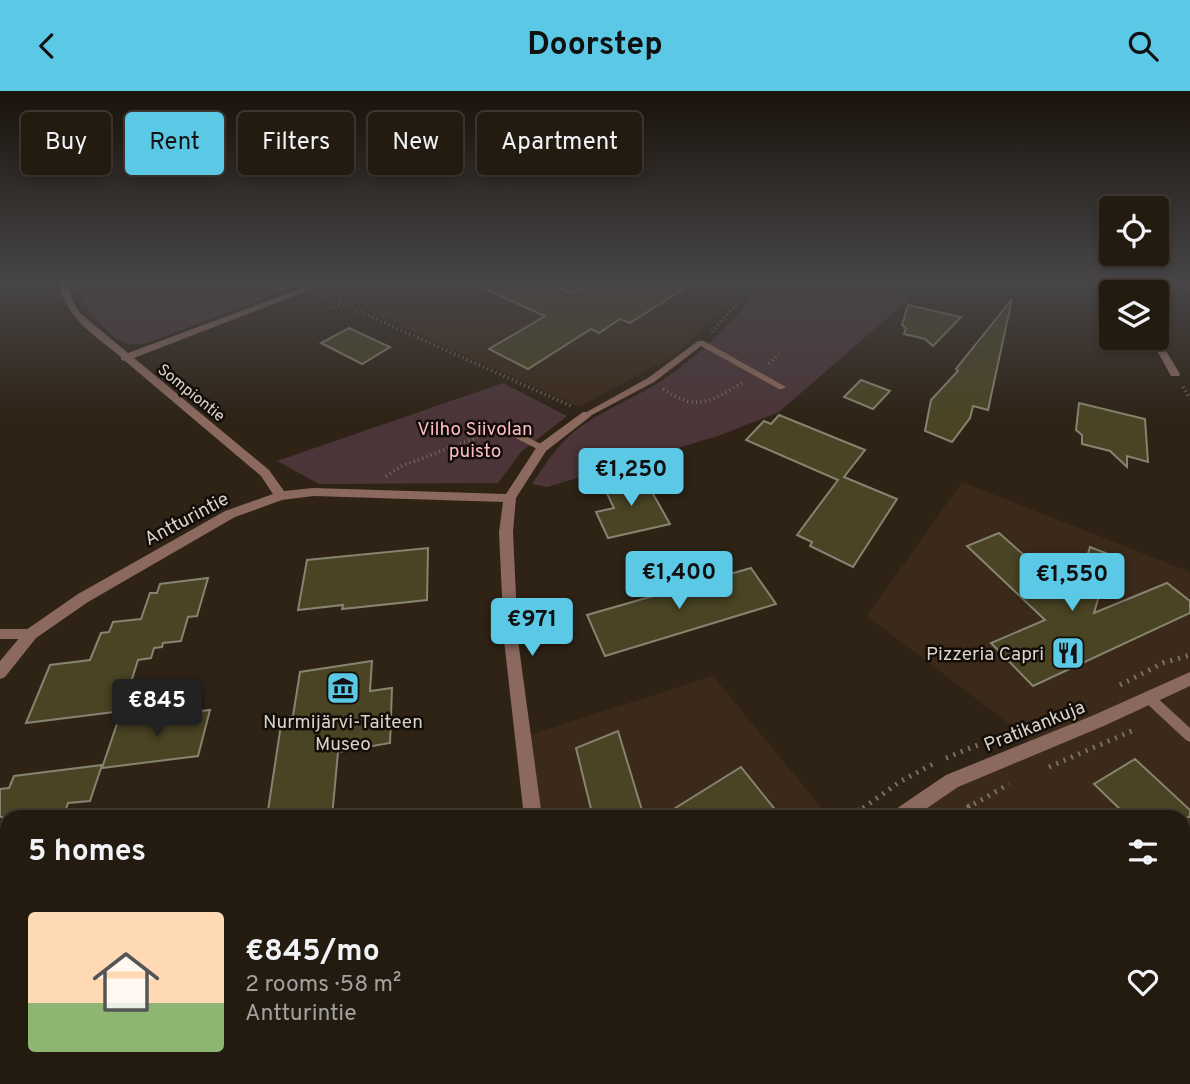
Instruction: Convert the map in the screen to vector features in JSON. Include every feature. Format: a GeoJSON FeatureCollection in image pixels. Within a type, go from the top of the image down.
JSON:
{"type":"FeatureCollection","features":[{"type":"Feature","properties":{"kind":"street","name":"Sompiontie"},"geometry":{"type":"LineString","coordinates":[[90,326],[265,473],[281,496]]}},
{"type":"Feature","properties":{"kind":"street"},"geometry":{"type":"LineString","coordinates":[[125,358],[207,326]]}},
{"type":"Feature","properties":{"kind":"street"},"geometry":{"type":"LineString","coordinates":[[1162,350],[1175,374]]}},
{"type":"Feature","properties":{"kind":"street"},"geometry":{"type":"LineString","coordinates":[[532,810],[511,640],[506,532],[510,498],[542,448],[587,414]]}},
{"type":"Feature","properties":{"kind":"street","name":"Antturintie"},"geometry":{"type":"LineString","coordinates":[[0,672],[31,634],[83,598],[230,514],[281,496],[313,492],[510,498]]}},
{"type":"Feature","properties":{"kind":"street","name":"Pratikankuja"},"geometry":{"type":"LineString","coordinates":[[909,810],[952,781],[1100,720],[1190,679]]}},
{"type":"Feature","properties":{"kind":"lane"},"geometry":{"type":"LineString","coordinates":[[587,414],[651,380],[702,343],[782,387]]}},
{"type":"Feature","properties":{"kind":"lane"},"geometry":{"type":"LineString","coordinates":[[505,429],[542,448]]}},
{"type":"Feature","properties":{"kind":"lane"},"geometry":{"type":"LineString","coordinates":[[0,634],[31,634]]}},
{"type":"Feature","properties":{"kind":"lane"},"geometry":{"type":"LineString","coordinates":[[1148,697],[1190,736]]}},
{"type":"Feature","properties":{"kind":"path"},"geometry":{"type":"LineString","coordinates":[[394,326],[587,414]]}},
{"type":"Feature","properties":{"kind":"path"},"geometry":{"type":"LineString","coordinates":[[702,343],[717,326]]}},
{"type":"Feature","properties":{"kind":"path"},"geometry":{"type":"LineString","coordinates":[[651,380],[683,403],[693,406],[710,400],[758,373],[779,354]]}},
{"type":"Feature","properties":{"kind":"path"},"geometry":{"type":"LineString","coordinates":[[356,493],[402,466],[475,436],[505,429]]}},
{"type":"Feature","properties":{"kind":"shaded area"},"geometry":{"type":"Polygon","coordinates":[[[401,326],[705,326],[673,356],[579,407],[401,326]]]}},
{"type":"Feature","properties":{"kind":"shaded area"},"geometry":{"type":"Polygon","coordinates":[[[962,482],[1190,572],[1190,810],[909,810],[952,781],[1033,747],[1016,729],[867,616],[962,482]]]}},
{"type":"Feature","properties":{"kind":"shaded area"},"geometry":{"type":"Polygon","coordinates":[[[713,676],[823,810],[532,810],[523,737],[713,676]]]}},
{"type":"Feature","properties":{"kind":"green space"},"geometry":{"type":"Polygon","coordinates":[[[102,326],[191,326],[147,343],[125,343],[102,326]]]}},
{"type":"Feature","properties":{"kind":"green space"},"geometry":{"type":"Polygon","coordinates":[[[726,326],[878,326],[779,412],[718,436],[547,487],[532,484],[547,461],[575,431],[661,381],[726,326]]]}},
{"type":"Feature","properties":{"kind":"green space","name":"Vilho Siivolan puisto"},"geometry":{"type":"Polygon","coordinates":[[[503,383],[567,416],[521,452],[498,483],[319,484],[277,461],[503,383]]]}},
{"type":"Feature","properties":{"kind":"building"},"geometry":{"type":"Polygon","coordinates":[[[527,326],[609,326],[599,333],[591,329],[528,369],[489,349],[527,326]]]}},
{"type":"Feature","properties":{"kind":"building"},"geometry":{"type":"Polygon","coordinates":[[[904,326],[952,326],[933,346],[925,339],[904,334],[906,328],[904,326]]]}},
{"type":"Feature","properties":{"kind":"building"},"geometry":{"type":"Polygon","coordinates":[[[990,326],[1006,326],[988,410],[973,406],[970,418],[952,442],[925,431],[931,400],[958,371],[956,369],[990,326]]]}},
{"type":"Feature","properties":{"kind":"building"},"geometry":{"type":"Polygon","coordinates":[[[349,328],[390,347],[362,364],[321,343],[349,328]]]}},
{"type":"Feature","properties":{"kind":"building"},"geometry":{"type":"Polygon","coordinates":[[[861,380],[890,391],[873,409],[844,397],[861,380]]]}},
{"type":"Feature","properties":{"kind":"building"},"geometry":{"type":"Polygon","coordinates":[[[1079,403],[1145,419],[1148,462],[1127,456],[1127,467],[1110,451],[1082,444],[1082,435],[1076,430],[1079,403]]]}},
{"type":"Feature","properties":{"kind":"building"},"geometry":{"type":"Polygon","coordinates":[[[779,415],[865,450],[844,477],[897,499],[853,567],[810,546],[812,542],[797,535],[838,480],[746,440],[764,421],[771,424],[779,415]]]}},
{"type":"Feature","properties":{"kind":"building"},"geometry":{"type":"Polygon","coordinates":[[[643,476],[670,524],[608,538],[596,512],[614,508],[603,485],[643,476]]]}},
{"type":"Feature","properties":{"kind":"building"},"geometry":{"type":"Polygon","coordinates":[[[999,533],[1074,599],[1090,547],[1111,555],[1094,613],[1167,583],[1190,601],[1190,613],[1033,686],[991,643],[1045,620],[967,546],[999,533]]]}},
{"type":"Feature","properties":{"kind":"building"},"geometry":{"type":"Polygon","coordinates":[[[428,548],[427,600],[342,609],[343,605],[298,610],[307,560],[428,548]]]}},
{"type":"Feature","properties":{"kind":"building"},"geometry":{"type":"Polygon","coordinates":[[[751,568],[776,604],[605,656],[587,615],[751,568]]]}},
{"type":"Feature","properties":{"kind":"building"},"geometry":{"type":"Polygon","coordinates":[[[208,578],[197,616],[188,617],[181,641],[163,643],[162,647],[154,648],[151,658],[138,660],[122,711],[26,723],[50,665],[90,660],[101,633],[109,632],[113,622],[141,619],[150,593],[157,593],[160,584],[208,578]]]}},
{"type":"Feature","properties":{"kind":"building"},"geometry":{"type":"Polygon","coordinates":[[[372,661],[370,691],[392,688],[390,743],[338,752],[333,810],[268,810],[282,718],[293,716],[300,672],[372,661]]]}},
{"type":"Feature","properties":{"kind":"building"},"geometry":{"type":"Polygon","coordinates":[[[210,710],[198,756],[102,768],[118,721],[210,710]]]}},
{"type":"Feature","properties":{"kind":"building"},"geometry":{"type":"Polygon","coordinates":[[[618,731],[642,810],[591,810],[576,748],[618,731]]]}},
{"type":"Feature","properties":{"kind":"building"},"geometry":{"type":"Polygon","coordinates":[[[1135,759],[1190,810],[1121,810],[1094,784],[1135,759]]]}},
{"type":"Feature","properties":{"kind":"building"},"geometry":{"type":"Polygon","coordinates":[[[102,765],[90,801],[68,803],[66,809],[0,810],[0,789],[9,788],[14,776],[102,765]]]}},
{"type":"Feature","properties":{"kind":"building"},"geometry":{"type":"Polygon","coordinates":[[[741,767],[775,810],[672,810],[741,767]]]}},
{"type":"Feature","properties":{"kind":"place","name":"Pizzeria Capri"},"geometry":{"type":"Point","coordinates":[1068,653]}},
{"type":"Feature","properties":{"kind":"place","name":"Nurmijärvi-Taiteen Museo"},"geometry":{"type":"Point","coordinates":[343,688]}}]}
